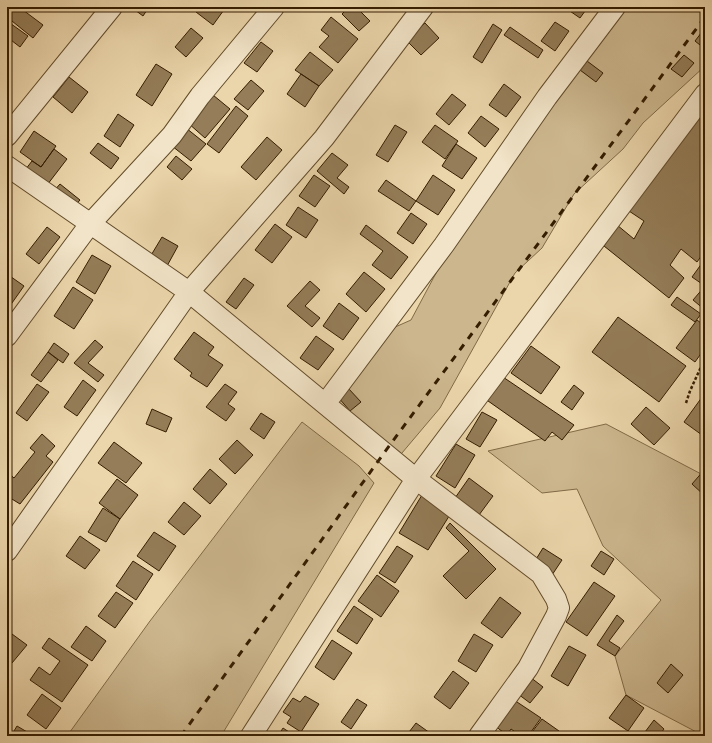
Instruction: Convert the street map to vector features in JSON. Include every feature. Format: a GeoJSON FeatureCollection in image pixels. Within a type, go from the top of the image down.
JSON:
{"type":"FeatureCollection","features":[{"type":"Feature","properties":{"kind":"street"},"geometry":{"type":"LineString","coordinates":[[7,136],[112,7]]}},
{"type":"Feature","properties":{"kind":"street"},"geometry":{"type":"LineString","coordinates":[[7,336],[90,224],[172,135],[200,96],[274,7]]}},
{"type":"Feature","properties":{"kind":"street"},"geometry":{"type":"LineString","coordinates":[[7,551],[189,292],[324,138],[423,7]]}},
{"type":"Feature","properties":{"kind":"street"},"geometry":{"type":"LineString","coordinates":[[324,404],[444,245],[547,97],[615,7]]}},
{"type":"Feature","properties":{"kind":"street"},"geometry":{"type":"LineString","coordinates":[[251,736],[416,479],[705,94]]}},
{"type":"Feature","properties":{"kind":"street"},"geometry":{"type":"LineString","coordinates":[[7,166],[189,292],[416,479],[541,574],[556,599],[559,608],[528,668],[479,736]]}},
{"type":"Feature","properties":{"kind":"path"},"geometry":{"type":"LineString","coordinates":[[686,403],[690,390],[705,358]]}},
{"type":"Feature","properties":{"kind":"shaded area"},"geometry":{"type":"Polygon","coordinates":[[[613,7],[705,7],[705,66],[643,123],[623,149],[574,194],[542,248],[515,273],[440,408],[391,466],[327,405],[393,328],[411,320],[450,247],[613,7]]]}},
{"type":"Feature","properties":{"kind":"shaded area"},"geometry":{"type":"Polygon","coordinates":[[[302,422],[359,466],[374,483],[221,736],[67,736],[150,621],[302,422]]]}},
{"type":"Feature","properties":{"kind":"shaded area"},"geometry":{"type":"Polygon","coordinates":[[[606,424],[705,476],[704,736],[626,695],[615,656],[661,600],[603,546],[577,489],[542,493],[488,451],[606,424]]]}},
{"type":"Feature","properties":{"kind":"building"},"geometry":{"type":"Polygon","coordinates":[[[9,7],[19,7],[43,25],[33,38],[7,17],[7,10],[9,7]]]}},
{"type":"Feature","properties":{"kind":"building"},"geometry":{"type":"Polygon","coordinates":[[[131,7],[149,7],[143,16],[131,7]]]}},
{"type":"Feature","properties":{"kind":"building"},"geometry":{"type":"Polygon","coordinates":[[[200,7],[226,7],[213,25],[196,12],[200,7]]]}},
{"type":"Feature","properties":{"kind":"building"},"geometry":{"type":"Polygon","coordinates":[[[349,7],[356,7],[370,21],[359,31],[342,14],[349,7]]]}},
{"type":"Feature","properties":{"kind":"building"},"geometry":{"type":"Polygon","coordinates":[[[564,7],[588,7],[580,18],[564,7]]]}},
{"type":"Feature","properties":{"kind":"building"},"geometry":{"type":"Polygon","coordinates":[[[331,17],[358,39],[338,63],[319,47],[329,36],[321,30],[331,17]]]}},
{"type":"Feature","properties":{"kind":"building"},"geometry":{"type":"Polygon","coordinates":[[[7,21],[28,36],[20,47],[7,37],[7,21]]]}},
{"type":"Feature","properties":{"kind":"building"},"geometry":{"type":"Polygon","coordinates":[[[555,22],[569,31],[555,51],[541,41],[555,22]]]}},
{"type":"Feature","properties":{"kind":"building"},"geometry":{"type":"Polygon","coordinates":[[[425,23],[439,38],[421,55],[407,41],[425,23]]]}},
{"type":"Feature","properties":{"kind":"building"},"geometry":{"type":"Polygon","coordinates":[[[493,24],[502,30],[482,63],[473,57],[493,24]]]}},
{"type":"Feature","properties":{"kind":"building"},"geometry":{"type":"Polygon","coordinates":[[[510,27],[543,50],[538,58],[504,35],[510,27]]]}},
{"type":"Feature","properties":{"kind":"building"},"geometry":{"type":"Polygon","coordinates":[[[191,28],[203,38],[186,57],[175,47],[191,28]]]}},
{"type":"Feature","properties":{"kind":"building"},"geometry":{"type":"Polygon","coordinates":[[[705,28],[705,49],[695,41],[705,28]]]}},
{"type":"Feature","properties":{"kind":"building"},"geometry":{"type":"Polygon","coordinates":[[[261,42],[273,51],[257,72],[244,63],[261,42]]]}},
{"type":"Feature","properties":{"kind":"building"},"geometry":{"type":"Polygon","coordinates":[[[310,52],[333,70],[319,86],[295,70],[310,52]]]}},
{"type":"Feature","properties":{"kind":"building"},"geometry":{"type":"Polygon","coordinates":[[[684,55],[694,63],[682,77],[671,69],[684,55]]]}},
{"type":"Feature","properties":{"kind":"building"},"geometry":{"type":"Polygon","coordinates":[[[587,61],[603,73],[596,82],[580,70],[587,61]]]}},
{"type":"Feature","properties":{"kind":"building"},"geometry":{"type":"Polygon","coordinates":[[[156,64],[172,74],[152,106],[136,95],[156,64]]]}},
{"type":"Feature","properties":{"kind":"building"},"geometry":{"type":"Polygon","coordinates":[[[301,74],[319,86],[305,107],[287,94],[301,74]]]}},
{"type":"Feature","properties":{"kind":"building"},"geometry":{"type":"Polygon","coordinates":[[[69,77],[88,92],[72,113],[53,97],[69,77]]]}},
{"type":"Feature","properties":{"kind":"building"},"geometry":{"type":"Polygon","coordinates":[[[251,80],[264,91],[248,110],[234,99],[251,80]]]}},
{"type":"Feature","properties":{"kind":"building"},"geometry":{"type":"Polygon","coordinates":[[[504,84],[521,97],[506,117],[489,105],[504,84]]]}},
{"type":"Feature","properties":{"kind":"building"},"geometry":{"type":"Polygon","coordinates":[[[452,94],[466,105],[449,125],[436,114],[452,94]]]}},
{"type":"Feature","properties":{"kind":"building"},"geometry":{"type":"Polygon","coordinates":[[[213,95],[230,109],[205,138],[188,123],[213,95]]]}},
{"type":"Feature","properties":{"kind":"building"},"geometry":{"type":"Polygon","coordinates":[[[705,105],[705,251],[697,262],[681,249],[670,265],[684,278],[669,298],[604,246],[617,225],[634,239],[644,221],[629,211],[705,105]]]}},
{"type":"Feature","properties":{"kind":"building"},"geometry":{"type":"Polygon","coordinates":[[[236,106],[248,116],[219,153],[207,144],[236,106]]]}},
{"type":"Feature","properties":{"kind":"building"},"geometry":{"type":"Polygon","coordinates":[[[118,114],[134,125],[120,147],[104,136],[118,114]]]}},
{"type":"Feature","properties":{"kind":"building"},"geometry":{"type":"Polygon","coordinates":[[[481,116],[499,129],[485,147],[468,133],[481,116]]]}},
{"type":"Feature","properties":{"kind":"building"},"geometry":{"type":"Polygon","coordinates":[[[395,125],[407,132],[388,162],[376,155],[395,125]]]}},
{"type":"Feature","properties":{"kind":"building"},"geometry":{"type":"Polygon","coordinates":[[[435,125],[458,141],[445,159],[422,142],[435,125]]]}},
{"type":"Feature","properties":{"kind":"building"},"geometry":{"type":"Polygon","coordinates":[[[186,128],[206,144],[191,161],[172,146],[186,128]]]}},
{"type":"Feature","properties":{"kind":"building"},"geometry":{"type":"Polygon","coordinates":[[[34,131],[56,146],[41,167],[20,152],[34,131]]]}},
{"type":"Feature","properties":{"kind":"building"},"geometry":{"type":"Polygon","coordinates":[[[267,137],[282,150],[256,180],[241,167],[267,137]]]}},
{"type":"Feature","properties":{"kind":"building"},"geometry":{"type":"Polygon","coordinates":[[[98,143],[119,158],[111,169],[90,153],[98,143]]]}},
{"type":"Feature","properties":{"kind":"building"},"geometry":{"type":"Polygon","coordinates":[[[456,144],[477,158],[462,179],[442,166],[456,144]]]}},
{"type":"Feature","properties":{"kind":"building"},"geometry":{"type":"Polygon","coordinates":[[[54,149],[67,159],[44,189],[22,174],[32,161],[41,167],[54,149]]]}},
{"type":"Feature","properties":{"kind":"building"},"geometry":{"type":"Polygon","coordinates":[[[332,153],[348,165],[337,178],[349,187],[344,194],[317,171],[332,153]]]}},
{"type":"Feature","properties":{"kind":"building"},"geometry":{"type":"Polygon","coordinates":[[[176,156],[192,169],[182,180],[167,167],[176,156]]]}},
{"type":"Feature","properties":{"kind":"building"},"geometry":{"type":"Polygon","coordinates":[[[314,175],[330,186],[315,207],[299,196],[314,175]]]}},
{"type":"Feature","properties":{"kind":"building"},"geometry":{"type":"Polygon","coordinates":[[[433,175],[455,190],[438,215],[416,201],[433,175]]]}},
{"type":"Feature","properties":{"kind":"building"},"geometry":{"type":"Polygon","coordinates":[[[386,180],[416,201],[409,211],[378,191],[386,180]]]}},
{"type":"Feature","properties":{"kind":"building"},"geometry":{"type":"Polygon","coordinates":[[[60,184],[80,200],[73,208],[53,192],[60,184]]]}},
{"type":"Feature","properties":{"kind":"building"},"geometry":{"type":"Polygon","coordinates":[[[298,207],[318,220],[306,238],[286,225],[298,207]]]}},
{"type":"Feature","properties":{"kind":"building"},"geometry":{"type":"Polygon","coordinates":[[[411,213],[427,224],[413,244],[397,233],[411,213]]]}},
{"type":"Feature","properties":{"kind":"building"},"geometry":{"type":"Polygon","coordinates":[[[275,224],[292,237],[272,263],[255,250],[275,224]]]}},
{"type":"Feature","properties":{"kind":"building"},"geometry":{"type":"Polygon","coordinates":[[[366,225],[408,257],[391,279],[372,265],[383,251],[360,234],[366,225]]]}},
{"type":"Feature","properties":{"kind":"building"},"geometry":{"type":"Polygon","coordinates":[[[47,227],[60,237],[39,264],[26,254],[47,227]]]}},
{"type":"Feature","properties":{"kind":"building"},"geometry":{"type":"Polygon","coordinates":[[[162,237],[178,246],[167,266],[150,257],[162,237]]]}},
{"type":"Feature","properties":{"kind":"building"},"geometry":{"type":"Polygon","coordinates":[[[92,255],[111,266],[95,294],[76,282],[92,255]]]}},
{"type":"Feature","properties":{"kind":"building"},"geometry":{"type":"Polygon","coordinates":[[[705,259],[705,286],[692,277],[705,259]]]}},
{"type":"Feature","properties":{"kind":"building"},"geometry":{"type":"Polygon","coordinates":[[[364,272],[385,289],[366,312],[346,294],[364,272]]]}},
{"type":"Feature","properties":{"kind":"building"},"geometry":{"type":"Polygon","coordinates":[[[7,274],[24,286],[7,310],[7,274]]]}},
{"type":"Feature","properties":{"kind":"building"},"geometry":{"type":"Polygon","coordinates":[[[244,278],[254,285],[236,309],[226,302],[244,278]]]}},
{"type":"Feature","properties":{"kind":"building"},"geometry":{"type":"Polygon","coordinates":[[[310,281],[320,290],[305,306],[320,318],[312,327],[287,306],[310,281]]]}},
{"type":"Feature","properties":{"kind":"building"},"geometry":{"type":"Polygon","coordinates":[[[705,286],[705,310],[693,300],[705,286]]]}},
{"type":"Feature","properties":{"kind":"building"},"geometry":{"type":"Polygon","coordinates":[[[73,287],[93,300],[74,329],[54,316],[73,287]]]}},
{"type":"Feature","properties":{"kind":"building"},"geometry":{"type":"Polygon","coordinates":[[[677,297],[701,314],[695,322],[671,305],[677,297]]]}},
{"type":"Feature","properties":{"kind":"building"},"geometry":{"type":"Polygon","coordinates":[[[339,303],[359,318],[343,340],[323,326],[339,303]]]}},
{"type":"Feature","properties":{"kind":"building"},"geometry":{"type":"Polygon","coordinates":[[[618,317],[686,366],[659,402],[592,352],[618,317]]]}},
{"type":"Feature","properties":{"kind":"building"},"geometry":{"type":"Polygon","coordinates":[[[697,320],[705,326],[705,348],[695,362],[676,348],[697,320]]]}},
{"type":"Feature","properties":{"kind":"building"},"geometry":{"type":"Polygon","coordinates":[[[194,332],[214,347],[208,355],[223,365],[207,387],[190,376],[192,373],[174,359],[194,332]]]}},
{"type":"Feature","properties":{"kind":"building"},"geometry":{"type":"Polygon","coordinates":[[[316,336],[334,349],[318,370],[300,358],[316,336]]]}},
{"type":"Feature","properties":{"kind":"building"},"geometry":{"type":"Polygon","coordinates":[[[95,340],[103,347],[88,363],[104,375],[98,382],[74,363],[95,340]]]}},
{"type":"Feature","properties":{"kind":"building"},"geometry":{"type":"Polygon","coordinates":[[[54,343],[69,354],[63,363],[48,352],[54,343]]]}},
{"type":"Feature","properties":{"kind":"building"},"geometry":{"type":"Polygon","coordinates":[[[531,346],[560,367],[541,394],[511,373],[531,346]]]}},
{"type":"Feature","properties":{"kind":"building"},"geometry":{"type":"Polygon","coordinates":[[[48,352],[58,360],[41,382],[31,375],[48,352]]]}},
{"type":"Feature","properties":{"kind":"building"},"geometry":{"type":"Polygon","coordinates":[[[497,373],[574,425],[562,440],[552,432],[545,441],[481,396],[497,373]]]}},
{"type":"Feature","properties":{"kind":"building"},"geometry":{"type":"Polygon","coordinates":[[[83,380],[96,390],[77,416],[64,407],[83,380]]]}},
{"type":"Feature","properties":{"kind":"building"},"geometry":{"type":"Polygon","coordinates":[[[37,384],[49,392],[27,421],[16,413],[37,384]]]}},
{"type":"Feature","properties":{"kind":"building"},"geometry":{"type":"Polygon","coordinates":[[[225,384],[237,392],[228,404],[235,409],[226,421],[206,407],[225,384]]]}},
{"type":"Feature","properties":{"kind":"building"},"geometry":{"type":"Polygon","coordinates":[[[574,385],[584,393],[572,410],[561,402],[574,385]]]}},
{"type":"Feature","properties":{"kind":"building"},"geometry":{"type":"Polygon","coordinates":[[[348,388],[361,402],[350,411],[338,397],[348,388]]]}},
{"type":"Feature","properties":{"kind":"building"},"geometry":{"type":"Polygon","coordinates":[[[705,393],[705,432],[702,435],[684,422],[705,393]]]}},
{"type":"Feature","properties":{"kind":"building"},"geometry":{"type":"Polygon","coordinates":[[[646,407],[670,428],[654,445],[631,424],[646,407]]]}},
{"type":"Feature","properties":{"kind":"building"},"geometry":{"type":"Polygon","coordinates":[[[152,409],[172,418],[166,432],[146,424],[152,409]]]}},
{"type":"Feature","properties":{"kind":"building"},"geometry":{"type":"Polygon","coordinates":[[[482,412],[497,420],[480,447],[466,439],[482,412]]]}},
{"type":"Feature","properties":{"kind":"building"},"geometry":{"type":"Polygon","coordinates":[[[261,413],[275,422],[264,439],[250,429],[261,413]]]}},
{"type":"Feature","properties":{"kind":"building"},"geometry":{"type":"Polygon","coordinates":[[[42,434],[55,446],[46,456],[53,462],[20,504],[7,496],[7,472],[14,478],[35,452],[30,448],[42,434]]]}},
{"type":"Feature","properties":{"kind":"building"},"geometry":{"type":"Polygon","coordinates":[[[237,440],[253,455],[235,474],[219,459],[237,440]]]}},
{"type":"Feature","properties":{"kind":"building"},"geometry":{"type":"Polygon","coordinates":[[[114,442],[142,463],[126,483],[98,463],[114,442]]]}},
{"type":"Feature","properties":{"kind":"building"},"geometry":{"type":"Polygon","coordinates":[[[456,444],[475,455],[455,488],[436,476],[456,444]]]}},
{"type":"Feature","properties":{"kind":"building"},"geometry":{"type":"Polygon","coordinates":[[[210,469],[227,484],[210,504],[193,489],[210,469]]]}},
{"type":"Feature","properties":{"kind":"building"},"geometry":{"type":"Polygon","coordinates":[[[705,469],[705,496],[692,484],[705,469]]]}},
{"type":"Feature","properties":{"kind":"building"},"geometry":{"type":"Polygon","coordinates":[[[469,478],[493,496],[479,515],[455,498],[469,478]]]}},
{"type":"Feature","properties":{"kind":"building"},"geometry":{"type":"Polygon","coordinates":[[[117,479],[138,495],[120,519],[99,503],[117,479]]]}},
{"type":"Feature","properties":{"kind":"building"},"geometry":{"type":"Polygon","coordinates":[[[422,495],[451,513],[428,550],[399,533],[422,495]]]}},
{"type":"Feature","properties":{"kind":"building"},"geometry":{"type":"Polygon","coordinates":[[[184,502],[201,516],[184,535],[168,522],[184,502]]]}},
{"type":"Feature","properties":{"kind":"building"},"geometry":{"type":"Polygon","coordinates":[[[103,508],[120,519],[106,542],[88,532],[103,508]]]}},
{"type":"Feature","properties":{"kind":"building"},"geometry":{"type":"Polygon","coordinates":[[[450,523],[496,569],[466,599],[443,576],[469,551],[446,528],[450,523]]]}},
{"type":"Feature","properties":{"kind":"building"},"geometry":{"type":"Polygon","coordinates":[[[154,532],[176,546],[159,571],[137,556],[154,532]]]}},
{"type":"Feature","properties":{"kind":"building"},"geometry":{"type":"Polygon","coordinates":[[[80,536],[100,550],[85,569],[66,556],[80,536]]]}},
{"type":"Feature","properties":{"kind":"building"},"geometry":{"type":"Polygon","coordinates":[[[397,546],[413,556],[395,583],[379,573],[397,546]]]}},
{"type":"Feature","properties":{"kind":"building"},"geometry":{"type":"Polygon","coordinates":[[[543,548],[562,560],[546,584],[528,572],[543,548]]]}},
{"type":"Feature","properties":{"kind":"building"},"geometry":{"type":"Polygon","coordinates":[[[601,551],[614,559],[604,575],[591,566],[601,551]]]}},
{"type":"Feature","properties":{"kind":"building"},"geometry":{"type":"Polygon","coordinates":[[[133,561],[153,574],[136,600],[116,586],[133,561]]]}},
{"type":"Feature","properties":{"kind":"building"},"geometry":{"type":"Polygon","coordinates":[[[377,575],[399,591],[381,617],[358,601],[377,575]]]}},
{"type":"Feature","properties":{"kind":"building"},"geometry":{"type":"Polygon","coordinates":[[[594,582],[615,596],[587,636],[566,622],[594,582]]]}},
{"type":"Feature","properties":{"kind":"building"},"geometry":{"type":"Polygon","coordinates":[[[116,592],[133,603],[115,628],[98,616],[116,592]]]}},
{"type":"Feature","properties":{"kind":"building"},"geometry":{"type":"Polygon","coordinates":[[[500,597],[521,613],[502,638],[481,623],[500,597]]]}},
{"type":"Feature","properties":{"kind":"building"},"geometry":{"type":"Polygon","coordinates":[[[354,606],[373,619],[357,644],[337,631],[354,606]]]}},
{"type":"Feature","properties":{"kind":"building"},"geometry":{"type":"Polygon","coordinates":[[[617,615],[624,621],[609,641],[620,648],[615,656],[597,645],[617,615]]]}},
{"type":"Feature","properties":{"kind":"building"},"geometry":{"type":"Polygon","coordinates":[[[86,626],[106,641],[92,661],[71,647],[86,626]]]}},
{"type":"Feature","properties":{"kind":"building"},"geometry":{"type":"Polygon","coordinates":[[[12,634],[27,645],[12,663],[7,660],[7,640],[12,634]]]}},
{"type":"Feature","properties":{"kind":"building"},"geometry":{"type":"Polygon","coordinates":[[[474,634],[493,645],[476,672],[458,661],[474,634]]]}},
{"type":"Feature","properties":{"kind":"building"},"geometry":{"type":"Polygon","coordinates":[[[49,638],[88,665],[62,702],[30,680],[39,667],[50,675],[60,661],[42,648],[49,638]]]}},
{"type":"Feature","properties":{"kind":"building"},"geometry":{"type":"Polygon","coordinates":[[[332,640],[352,653],[334,680],[315,667],[332,640]]]}},
{"type":"Feature","properties":{"kind":"building"},"geometry":{"type":"Polygon","coordinates":[[[569,646],[586,655],[568,686],[551,676],[569,646]]]}},
{"type":"Feature","properties":{"kind":"building"},"geometry":{"type":"Polygon","coordinates":[[[671,664],[683,675],[668,693],[657,683],[671,664]]]}},
{"type":"Feature","properties":{"kind":"building"},"geometry":{"type":"Polygon","coordinates":[[[453,671],[469,683],[450,709],[434,697],[453,671]]]}},
{"type":"Feature","properties":{"kind":"building"},"geometry":{"type":"Polygon","coordinates":[[[530,677],[543,687],[530,703],[518,694],[530,677]]]}},
{"type":"Feature","properties":{"kind":"building"},"geometry":{"type":"Polygon","coordinates":[[[42,694],[61,708],[46,729],[27,715],[42,694]]]}},
{"type":"Feature","properties":{"kind":"building"},"geometry":{"type":"Polygon","coordinates":[[[505,694],[541,718],[528,736],[521,736],[511,729],[507,735],[487,720],[505,694]]]}},
{"type":"Feature","properties":{"kind":"building"},"geometry":{"type":"Polygon","coordinates":[[[626,695],[644,708],[628,731],[609,718],[626,695]]]}},
{"type":"Feature","properties":{"kind":"building"},"geometry":{"type":"Polygon","coordinates":[[[305,696],[319,704],[301,732],[287,723],[291,717],[283,712],[293,698],[300,702],[305,696]]]}},
{"type":"Feature","properties":{"kind":"building"},"geometry":{"type":"Polygon","coordinates":[[[357,699],[367,705],[351,729],[341,722],[357,699]]]}},
{"type":"Feature","properties":{"kind":"building"},"geometry":{"type":"Polygon","coordinates":[[[542,719],[559,731],[555,736],[529,736],[542,719]]]}},
{"type":"Feature","properties":{"kind":"building"},"geometry":{"type":"Polygon","coordinates":[[[654,720],[664,729],[659,736],[642,736],[654,720]]]}},
{"type":"Feature","properties":{"kind":"building"},"geometry":{"type":"Polygon","coordinates":[[[416,723],[430,733],[428,736],[406,736],[416,723]]]}},
{"type":"Feature","properties":{"kind":"building"},"geometry":{"type":"Polygon","coordinates":[[[17,726],[34,736],[11,736],[17,726]]]}},
{"type":"Feature","properties":{"kind":"building"},"geometry":{"type":"Polygon","coordinates":[[[283,728],[295,736],[278,736],[283,728]]]}},
{"type":"Feature","properties":{"kind":"building"},"geometry":{"type":"Polygon","coordinates":[[[270,732],[278,736],[267,736],[270,732]]]}},
{"type":"Feature","properties":{"kind":"railway"},"geometry":{"type":"LineString","coordinates":[[181,736],[384,453],[705,17]]}}]}
